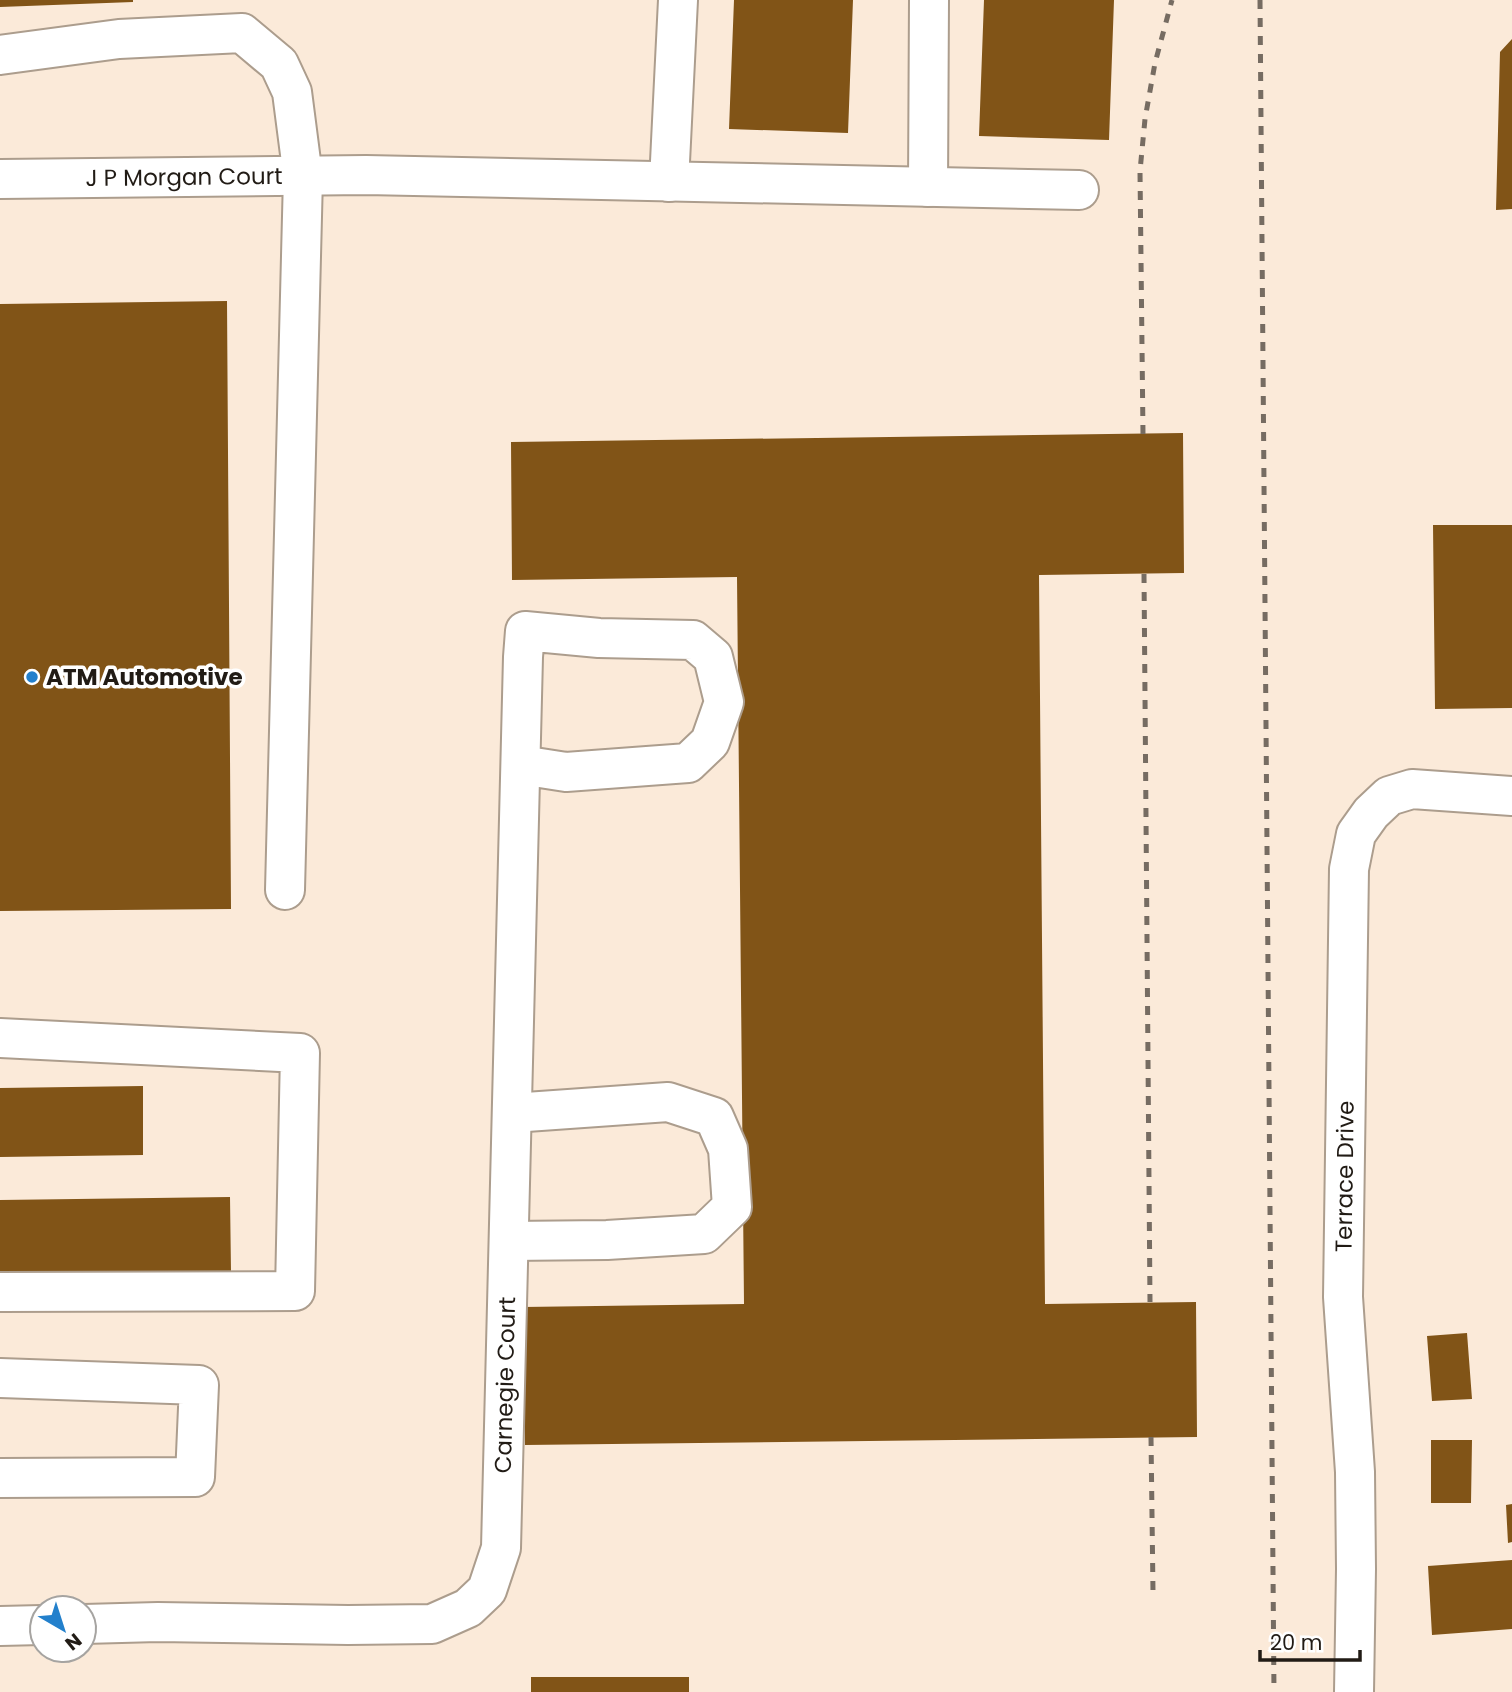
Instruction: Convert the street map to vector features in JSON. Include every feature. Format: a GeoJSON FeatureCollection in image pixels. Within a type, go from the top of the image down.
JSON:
{"type":"FeatureCollection","features":[{"type":"Feature","properties":{"kind":"street"},"geometry":{"type":"LineString","coordinates":[[669,182],[678,0]]}},
{"type":"Feature","properties":{"kind":"street"},"geometry":{"type":"LineString","coordinates":[[928,187],[929,0]]}},
{"type":"Feature","properties":{"kind":"street"},"geometry":{"type":"LineString","coordinates":[[0,55],[119,39],[243,33],[279,64],[292,92],[303,177],[285,890]]}},
{"type":"Feature","properties":{"kind":"street","name":"J P Morgan Court"},"geometry":{"type":"LineString","coordinates":[[0,179],[366,175],[1079,190]]}},
{"type":"Feature","properties":{"kind":"street","name":"Carnegie Court"},"geometry":{"type":"LineString","coordinates":[[98,1624],[432,1623],[468,1608],[487,1590],[500,1548],[521,765],[526,631],[599,638],[693,640],[713,657],[724,702],[710,742],[688,763],[566,772],[521,765]]}},
{"type":"Feature","properties":{"kind":"street","name":"Terrace Drive"},"geometry":{"type":"LineString","coordinates":[[1354,1692],[1354,1472],[1343,1297],[1349,869],[1356,834],[1371,813],[1389,796],[1412,789],[1512,796]]}},
{"type":"Feature","properties":{"kind":"street"},"geometry":{"type":"LineString","coordinates":[[0,1038],[300,1053],[295,1291],[0,1292]]}},
{"type":"Feature","properties":{"kind":"street"},"geometry":{"type":"LineString","coordinates":[[509,1241],[607,1240],[705,1234],[732,1207],[729,1149],[714,1116],[668,1102],[512,1114]]}},
{"type":"Feature","properties":{"kind":"street"},"geometry":{"type":"LineString","coordinates":[[0,1378],[199,1385],[195,1477],[0,1478]]}},
{"type":"Feature","properties":{"kind":"street"},"geometry":{"type":"LineString","coordinates":[[0,1626],[28,1625]]}},
{"type":"Feature","properties":{"kind":"building"},"geometry":{"type":"Polygon","coordinates":[[[0,0],[133,0],[133,2],[0,7],[0,0]]]}},
{"type":"Feature","properties":{"kind":"building"},"geometry":{"type":"Polygon","coordinates":[[[734,0],[853,0],[848,133],[729,129],[734,0]]]}},
{"type":"Feature","properties":{"kind":"building"},"geometry":{"type":"Polygon","coordinates":[[[984,0],[1114,0],[1109,140],[979,136],[984,0]]]}},
{"type":"Feature","properties":{"kind":"building"},"geometry":{"type":"Polygon","coordinates":[[[1512,39],[1512,209],[1496,210],[1500,52],[1512,39]]]}},
{"type":"Feature","properties":{"kind":"building"},"geometry":{"type":"Polygon","coordinates":[[[227,301],[231,909],[0,911],[0,304],[227,301]]]}},
{"type":"Feature","properties":{"kind":"building"},"geometry":{"type":"Polygon","coordinates":[[[1183,433],[1184,573],[1039,575],[1045,1304],[1196,1302],[1197,1437],[525,1445],[523,1307],[744,1304],[737,577],[512,580],[511,442],[1183,433]]]}},
{"type":"Feature","properties":{"kind":"building"},"geometry":{"type":"Polygon","coordinates":[[[1433,525],[1512,525],[1512,708],[1435,709],[1433,525]]]}},
{"type":"Feature","properties":{"kind":"building"},"geometry":{"type":"Polygon","coordinates":[[[143,1086],[143,1155],[0,1157],[0,1088],[143,1086]]]}},
{"type":"Feature","properties":{"kind":"building"},"geometry":{"type":"Polygon","coordinates":[[[230,1197],[231,1272],[0,1276],[0,1200],[230,1197]]]}},
{"type":"Feature","properties":{"kind":"building"},"geometry":{"type":"Polygon","coordinates":[[[1467,1333],[1472,1399],[1432,1401],[1427,1336],[1467,1333]]]}},
{"type":"Feature","properties":{"kind":"building"},"geometry":{"type":"Polygon","coordinates":[[[1431,1440],[1472,1440],[1471,1503],[1431,1503],[1431,1440]]]}},
{"type":"Feature","properties":{"kind":"building"},"geometry":{"type":"Polygon","coordinates":[[[1512,1504],[1512,1542],[1508,1543],[1506,1505],[1512,1504]]]}},
{"type":"Feature","properties":{"kind":"building"},"geometry":{"type":"Polygon","coordinates":[[[1512,1560],[1512,1629],[1432,1635],[1428,1566],[1512,1560]]]}},
{"type":"Feature","properties":{"kind":"building"},"geometry":{"type":"Polygon","coordinates":[[[531,1677],[689,1677],[689,1692],[531,1692],[531,1677]]]}},
{"type":"Feature","properties":{"kind":"railway"},"geometry":{"type":"LineString","coordinates":[[1143,434],[1140,171],[1145,119],[1155,63],[1172,0]]}},
{"type":"Feature","properties":{"kind":"railway"},"geometry":{"type":"LineString","coordinates":[[1260,0],[1274,1692]]}},
{"type":"Feature","properties":{"kind":"railway"},"geometry":{"type":"LineString","coordinates":[[1144,574],[1150,1302]]}},
{"type":"Feature","properties":{"kind":"railway"},"geometry":{"type":"LineString","coordinates":[[1151,1437],[1153,1592]]}},
{"type":"Feature","properties":{"kind":"place","name":"ATM Automotive"},"geometry":{"type":"Point","coordinates":[32,677]}}]}
